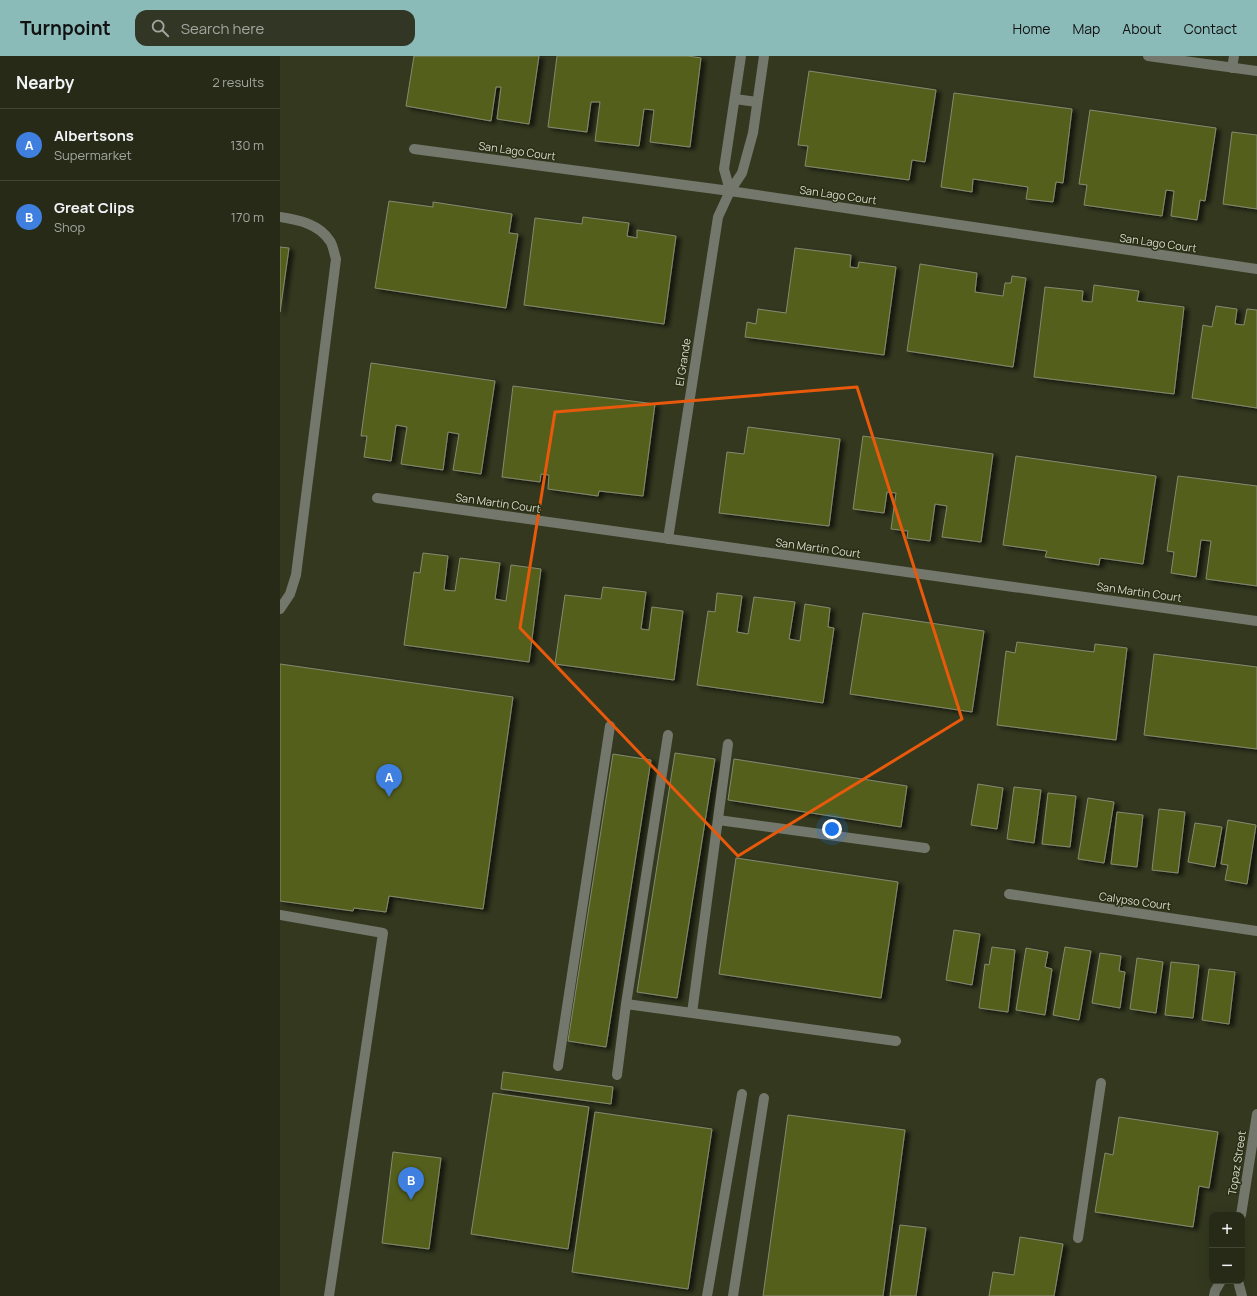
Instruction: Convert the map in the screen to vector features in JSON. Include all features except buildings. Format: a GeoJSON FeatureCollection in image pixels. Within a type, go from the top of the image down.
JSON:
{"type":"FeatureCollection","features":[{"type":"Feature","properties":{"kind":"street"},"geometry":{"type":"LineString","coordinates":[[730,191],[724,169],[741,56]]}},
{"type":"Feature","properties":{"kind":"street","name":"El Grande"},"geometry":{"type":"LineString","coordinates":[[668,539],[718,217],[730,191],[742,173],[753,133],[764,56]]}},
{"type":"Feature","properties":{"kind":"street"},"geometry":{"type":"LineString","coordinates":[[1148,56],[1257,71]]}},
{"type":"Feature","properties":{"kind":"street"},"geometry":{"type":"LineString","coordinates":[[1232,68],[1234,56]]}},
{"type":"Feature","properties":{"kind":"street"},"geometry":{"type":"LineString","coordinates":[[735,99],[757,102]]}},
{"type":"Feature","properties":{"kind":"street","name":"San Lago Court"},"geometry":{"type":"LineString","coordinates":[[414,149],[730,191],[1257,269]]}},
{"type":"Feature","properties":{"kind":"street"},"geometry":{"type":"LineString","coordinates":[[280,217],[293,219],[315,226],[331,241],[336,259],[296,575],[290,594],[280,609]]}},
{"type":"Feature","properties":{"kind":"street","name":"San Martin Court"},"geometry":{"type":"LineString","coordinates":[[376,498],[1257,621]]}},
{"type":"Feature","properties":{"kind":"street"},"geometry":{"type":"LineString","coordinates":[[558,1066],[610,726]]}},
{"type":"Feature","properties":{"kind":"street"},"geometry":{"type":"LineString","coordinates":[[617,1075],[626,1004],[668,735]]}},
{"type":"Feature","properties":{"kind":"street"},"geometry":{"type":"LineString","coordinates":[[692,1013],[728,744]]}},
{"type":"Feature","properties":{"kind":"street"},"geometry":{"type":"LineString","coordinates":[[718,820],[925,848]]}},
{"type":"Feature","properties":{"kind":"street","name":"Calypso Court"},"geometry":{"type":"LineString","coordinates":[[1009,894],[1257,931]]}},
{"type":"Feature","properties":{"kind":"street"},"geometry":{"type":"LineString","coordinates":[[280,915],[383,933],[329,1296]]}},
{"type":"Feature","properties":{"kind":"street"},"geometry":{"type":"LineString","coordinates":[[626,1004],[896,1041]]}},
{"type":"Feature","properties":{"kind":"street"},"geometry":{"type":"LineString","coordinates":[[1078,1238],[1101,1083]]}},
{"type":"Feature","properties":{"kind":"street"},"geometry":{"type":"LineString","coordinates":[[707,1296],[742,1094]]}},
{"type":"Feature","properties":{"kind":"street"},"geometry":{"type":"LineString","coordinates":[[733,1296],[764,1098]]}},
{"type":"Feature","properties":{"kind":"street","name":"Topaz Street"},"geometry":{"type":"LineString","coordinates":[[1241,1212],[1257,1114]]}},
{"type":"Feature","properties":{"kind":"street"},"geometry":{"type":"LineString","coordinates":[[1214,1296],[1219,1284]]}},
{"type":"Feature","properties":{"kind":"street"},"geometry":{"type":"LineString","coordinates":[[1239,1284],[1242,1296]]}},
{"type":"Feature","properties":{"kind":"highlighted area"},"geometry":{"type":"Polygon","coordinates":[[[857,387],[962,719],[738,856],[520,628],[555,412],[857,387]]]}},
{"type":"Feature","properties":{"kind":"place","name":"Albertsons"},"geometry":{"type":"Point","coordinates":[389,797]}},
{"type":"Feature","properties":{"kind":"place","name":"Great Clips"},"geometry":{"type":"Point","coordinates":[411,1200]}}]}
